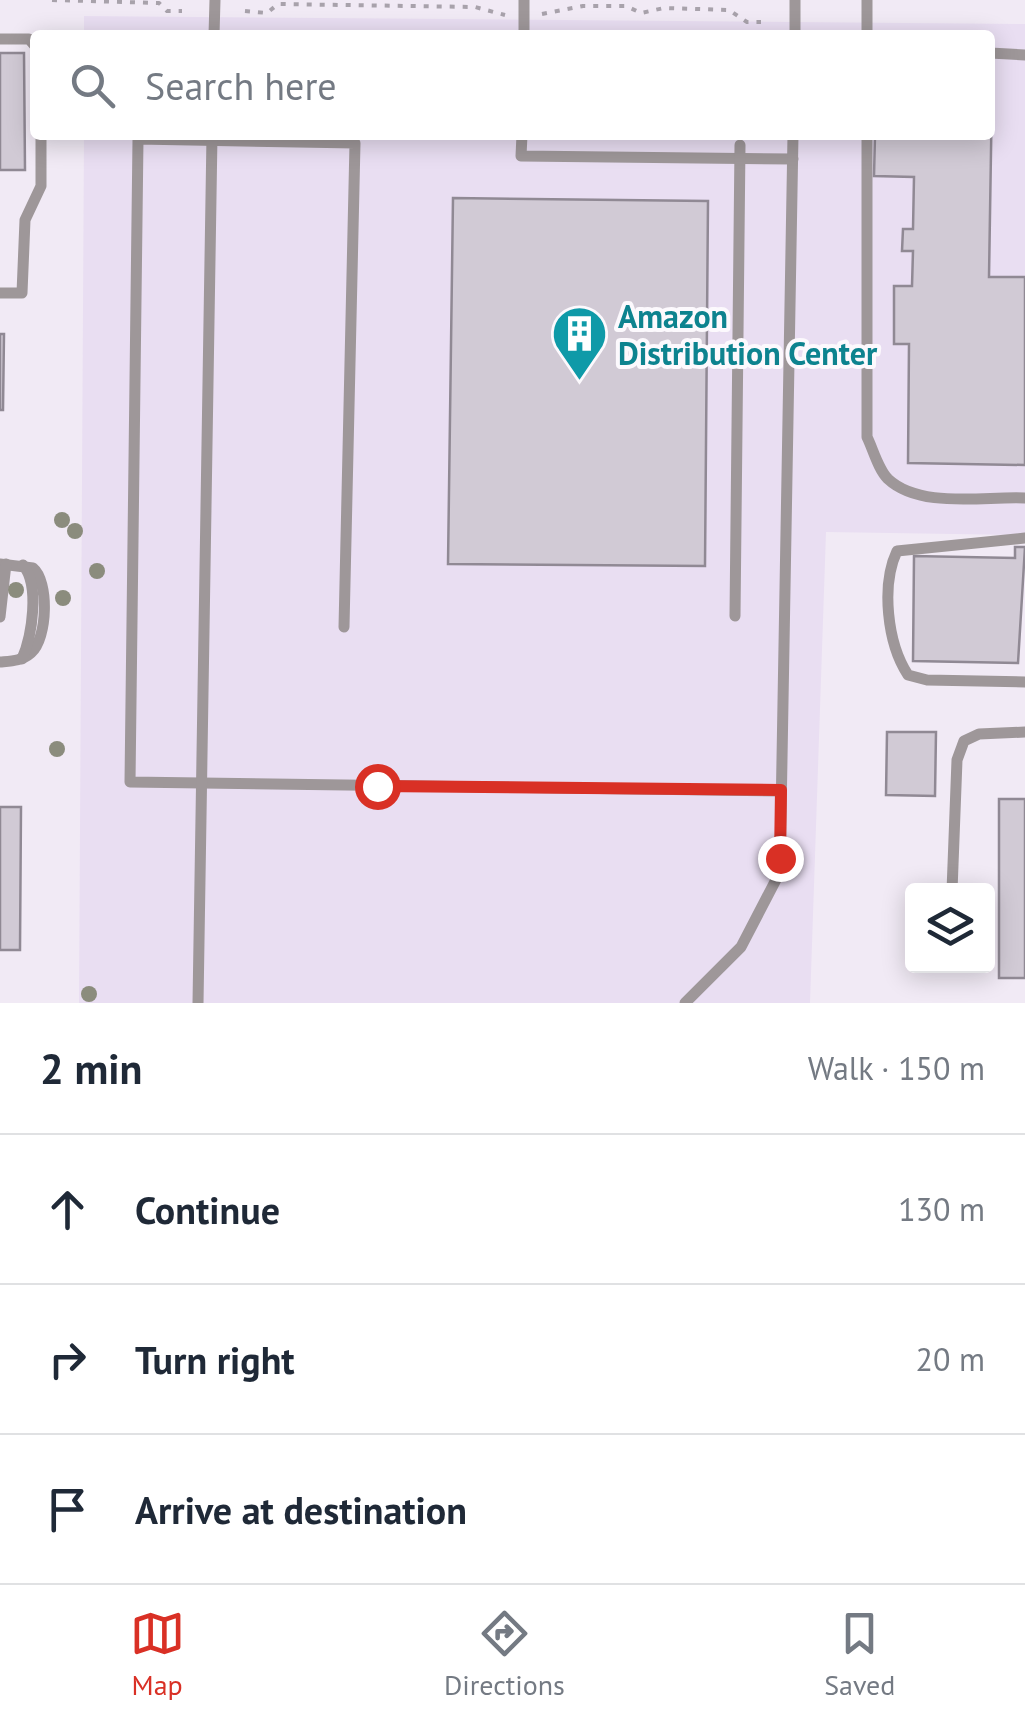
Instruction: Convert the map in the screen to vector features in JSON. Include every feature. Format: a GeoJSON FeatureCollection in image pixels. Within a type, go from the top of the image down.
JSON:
{"type":"FeatureCollection","features":[{"type":"Feature","properties":{"kind":"lane"},"geometry":{"type":"LineString","coordinates":[[214,30],[215,0]]}},
{"type":"Feature","properties":{"kind":"lane"},"geometry":{"type":"LineString","coordinates":[[524,0],[524,30]]}},
{"type":"Feature","properties":{"kind":"lane"},"geometry":{"type":"LineString","coordinates":[[795,0],[795,30]]}},
{"type":"Feature","properties":{"kind":"lane"},"geometry":{"type":"LineString","coordinates":[[866,0],[867,30]]}},
{"type":"Feature","properties":{"kind":"lane"},"geometry":{"type":"LineString","coordinates":[[0,39],[30,40]]}},
{"type":"Feature","properties":{"kind":"lane"},"geometry":{"type":"LineString","coordinates":[[995,54],[1025,55]]}},
{"type":"Feature","properties":{"kind":"lane"},"geometry":{"type":"LineString","coordinates":[[0,293],[22,293],[26,220],[41,186],[41,140]]}},
{"type":"Feature","properties":{"kind":"lane"},"geometry":{"type":"LineString","coordinates":[[138,140],[130,782],[781,790]]}},
{"type":"Feature","properties":{"kind":"lane"},"geometry":{"type":"LineString","coordinates":[[198,1003],[212,140]]}},
{"type":"Feature","properties":{"kind":"lane"},"geometry":{"type":"LineString","coordinates":[[284,140],[356,143],[344,627]]}},
{"type":"Feature","properties":{"kind":"lane"},"geometry":{"type":"LineString","coordinates":[[522,140],[521,156],[740,152],[792,159]]}},
{"type":"Feature","properties":{"kind":"lane"},"geometry":{"type":"LineString","coordinates":[[685,1003],[740,948],[780,872],[793,140]]}},
{"type":"Feature","properties":{"kind":"lane"},"geometry":{"type":"LineString","coordinates":[[867,140],[868,437],[873,450],[885,477],[924,496],[1025,498]]}},
{"type":"Feature","properties":{"kind":"lane"},"geometry":{"type":"LineString","coordinates":[[735,616],[740,152]]}},
{"type":"Feature","properties":{"kind":"lane"},"geometry":{"type":"LineString","coordinates":[[1025,538],[897,550],[889,568],[888,595],[899,662],[908,675],[928,680],[1025,682]]}},
{"type":"Feature","properties":{"kind":"lane"},"geometry":{"type":"LineString","coordinates":[[0,616],[3,564],[38,570],[43,580],[40,640],[22,659],[0,662]]}},
{"type":"Feature","properties":{"kind":"lane"},"geometry":{"type":"LineString","coordinates":[[952,883],[958,760],[964,741],[979,734],[1025,732]]}},
{"type":"Feature","properties":{"kind":"path"},"geometry":{"type":"LineString","coordinates":[[52,0],[159,3],[166,11],[182,11]]}},
{"type":"Feature","properties":{"kind":"path"},"geometry":{"type":"LineString","coordinates":[[245,11],[266,13],[278,4],[326,4],[474,7],[506,14]]}},
{"type":"Feature","properties":{"kind":"path"},"geometry":{"type":"LineString","coordinates":[[542,14],[626,6],[640,13],[664,8],[729,10],[747,22],[762,22]]}},
{"type":"Feature","properties":{"kind":"shaded area"},"geometry":{"type":"Polygon","coordinates":[[[84,16],[1025,24],[1025,535],[826,532],[810,1003],[79,1003],[84,140],[995,140],[995,30],[84,30],[84,16]]]}},
{"type":"Feature","properties":{"kind":"building"},"geometry":{"type":"Polygon","coordinates":[[[0,53],[24,53],[25,170],[0,170],[0,53]]]}},
{"type":"Feature","properties":{"kind":"building"},"geometry":{"type":"Polygon","coordinates":[[[875,140],[991,140],[989,277],[1025,277],[1025,465],[908,463],[909,344],[894,344],[894,286],[912,286],[913,251],[902,251],[903,229],[913,229],[914,177],[874,176],[875,140]]]}},
{"type":"Feature","properties":{"kind":"building","name":"Amazon Distribution Center"},"geometry":{"type":"Polygon","coordinates":[[[453,198],[708,201],[705,566],[448,564],[453,198]]]}},
{"type":"Feature","properties":{"kind":"building"},"geometry":{"type":"Polygon","coordinates":[[[0,334],[4,334],[3,410],[0,410],[0,334]]]}},
{"type":"Feature","properties":{"kind":"building"},"geometry":{"type":"Polygon","coordinates":[[[1015,547],[1025,547],[1018,663],[913,661],[914,556],[1015,558],[1015,547]]]}},
{"type":"Feature","properties":{"kind":"building"},"geometry":{"type":"Polygon","coordinates":[[[887,732],[936,732],[935,796],[886,795],[887,732]]]}},
{"type":"Feature","properties":{"kind":"building"},"geometry":{"type":"Polygon","coordinates":[[[999,799],[1025,799],[1025,978],[999,978],[999,799]]]}},
{"type":"Feature","properties":{"kind":"building"},"geometry":{"type":"Polygon","coordinates":[[[0,807],[21,807],[20,950],[0,950],[0,807]]]}},
{"type":"Feature","properties":{"kind":"place","name":"Amazon Distribution Center"},"geometry":{"type":"Point","coordinates":[579,383]}},
{"type":"Feature","properties":{"kind":"route"},"geometry":{"type":"LineString","coordinates":[[377,786],[781,790],[780,858]]}}]}
